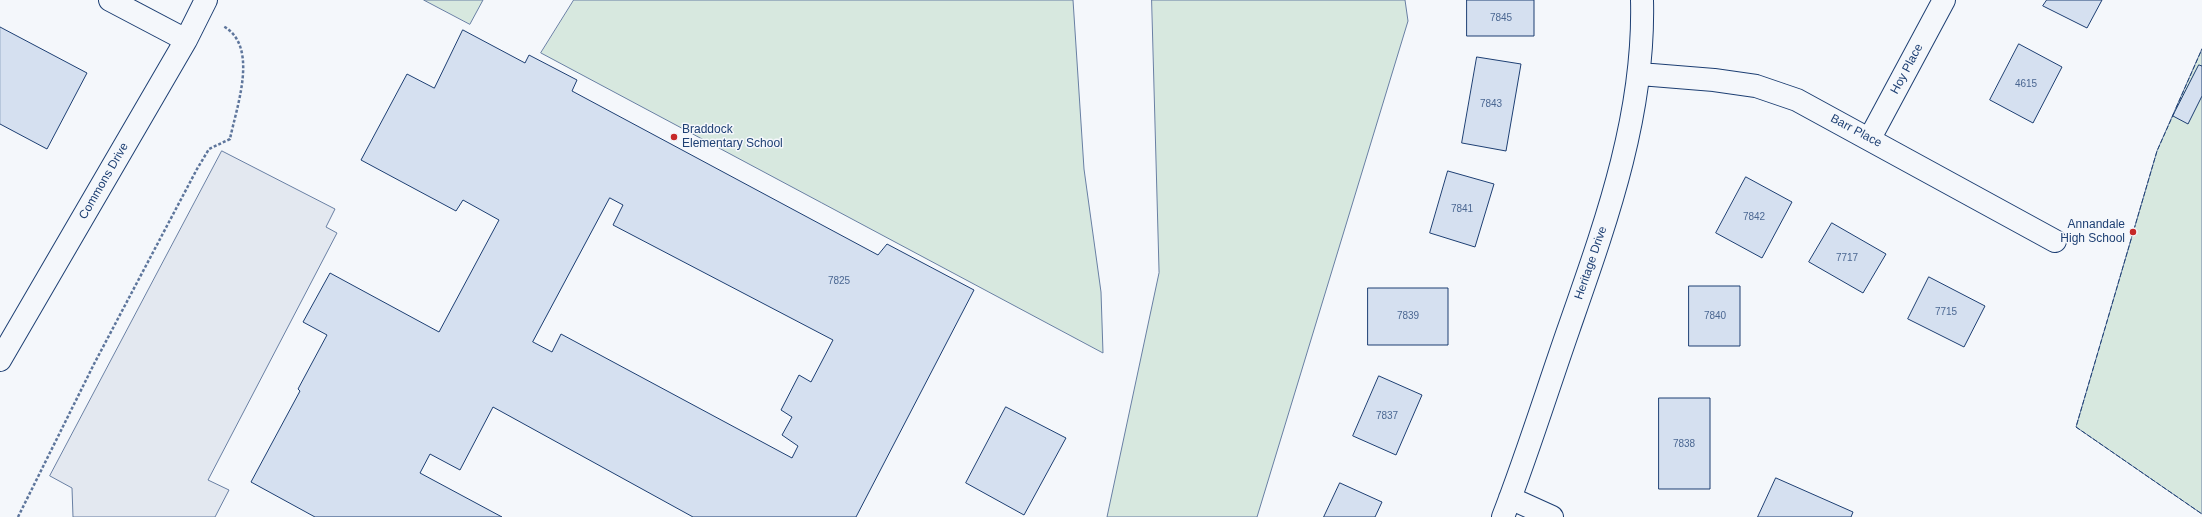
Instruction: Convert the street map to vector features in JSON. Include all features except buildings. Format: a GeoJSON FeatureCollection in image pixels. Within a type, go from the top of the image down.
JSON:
{"type":"FeatureCollection","features":[{"type":"Feature","properties":{"kind":"street"},"geometry":{"type":"LineString","coordinates":[[110,0],[186,40]]}},
{"type":"Feature","properties":{"kind":"street","name":"Heritage Drive"},"geometry":{"type":"LineString","coordinates":[[1507,508],[1624,160],[1640,74],[1642,0]]}},
{"type":"Feature","properties":{"kind":"street","name":"Hoy Place"},"geometry":{"type":"LineString","coordinates":[[1870,138],[1944,0]]}},
{"type":"Feature","properties":{"kind":"street","name":"Commons Drive"},"geometry":{"type":"LineString","coordinates":[[0,360],[186,40],[203,7]]}},
{"type":"Feature","properties":{"kind":"street","name":"Barr Place"},"geometry":{"type":"LineString","coordinates":[[1640,74],[1714,80],[1756,86],[1797,100],[1870,138],[2055,241]]}},
{"type":"Feature","properties":{"kind":"street"},"geometry":{"type":"LineString","coordinates":[[1507,508],[1552,517]]}},
{"type":"Feature","properties":{"kind":"path"},"geometry":{"type":"LineString","coordinates":[[18,517],[94,364],[197,169],[209,150],[230,139],[244,73],[243,55],[239,44],[228,29],[203,7]]}},
{"type":"Feature","properties":{"kind":"shaded area"},"geometry":{"type":"Polygon","coordinates":[[[424,0],[483,0],[470,24],[424,0]]]}},
{"type":"Feature","properties":{"kind":"shaded area"},"geometry":{"type":"Polygon","coordinates":[[[574,0],[1073,0],[1084,169],[1101,292],[1103,353],[541,53],[574,0]]]}},
{"type":"Feature","properties":{"kind":"shaded area"},"geometry":{"type":"Polygon","coordinates":[[[1152,0],[1405,0],[1408,21],[1257,517],[1107,517],[1159,273],[1152,0]]]}},
{"type":"Feature","properties":{"kind":"shaded area"},"geometry":{"type":"Polygon","coordinates":[[[2202,49],[2202,514],[2076,427],[2157,151],[2202,49]]]}},
{"type":"Feature","properties":{"kind":"shaded area"},"geometry":{"type":"Polygon","coordinates":[[[222,151],[335,209],[326,227],[337,233],[208,480],[229,490],[215,517],[73,517],[72,488],[50,476],[222,151]]]}},
{"type":"Feature","properties":{"kind":"fence"},"geometry":{"type":"LineString","coordinates":[[2176,108],[2202,49]]}},
{"type":"Feature","properties":{"kind":"fence"},"geometry":{"type":"LineString","coordinates":[[2174,113],[2157,151],[2076,427],[2202,514]]}},
{"type":"Feature","properties":{"kind":"place","name":"Braddock Elementary School"},"geometry":{"type":"Point","coordinates":[674,137]}},
{"type":"Feature","properties":{"kind":"place","name":"Annandale High School"},"geometry":{"type":"Point","coordinates":[2133,232]}}]}
